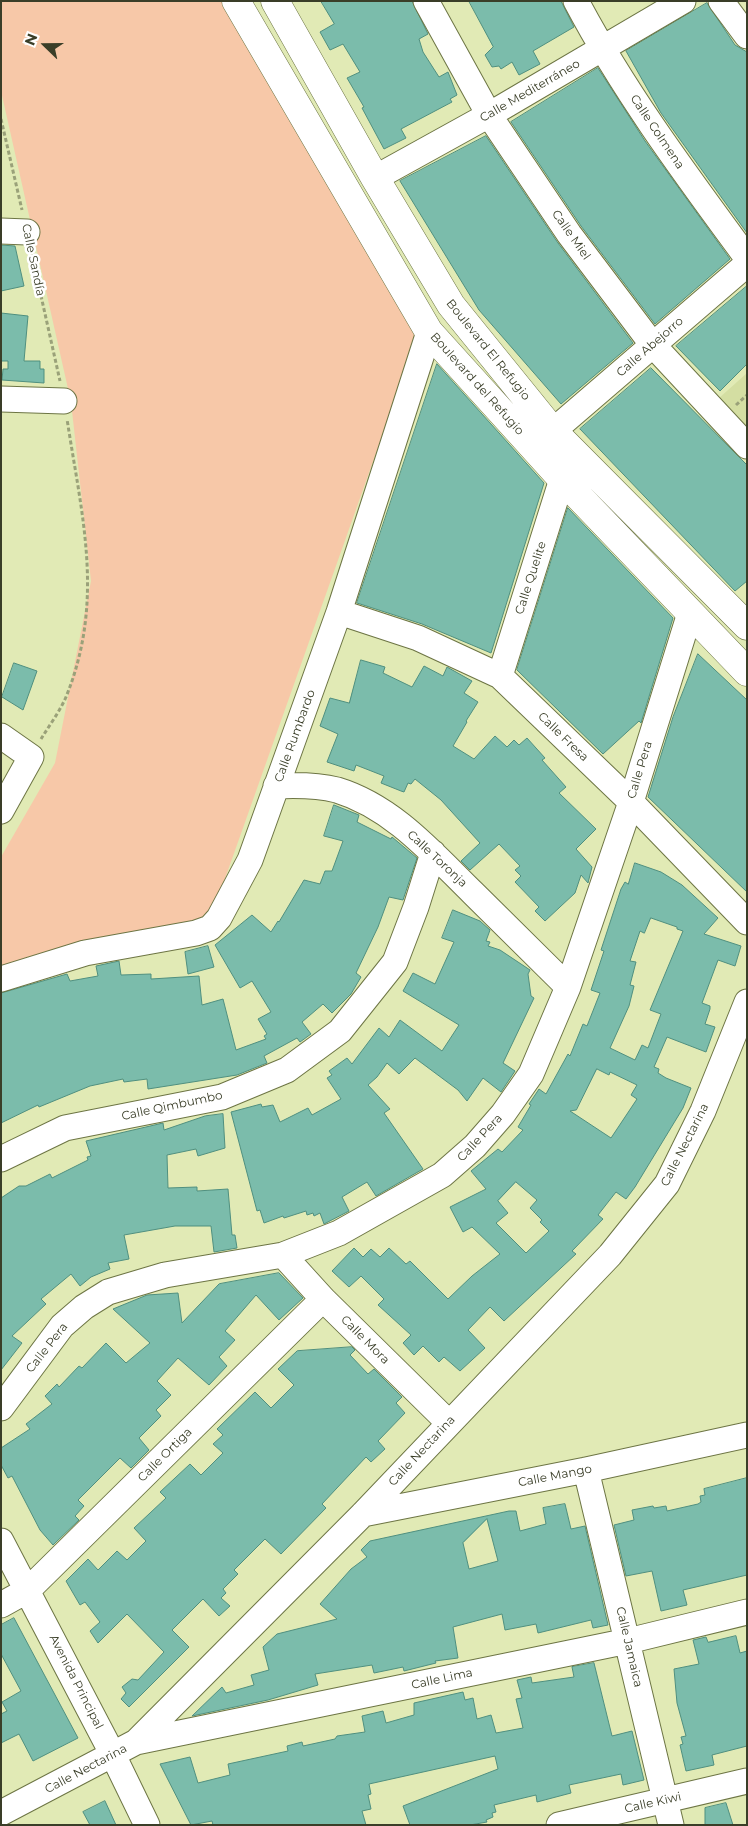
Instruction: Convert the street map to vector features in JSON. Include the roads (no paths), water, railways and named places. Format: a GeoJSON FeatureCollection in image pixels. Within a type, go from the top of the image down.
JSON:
{"type":"FeatureCollection","features":[{"type":"Feature","properties":{"kind":"main road","name":"Boulevard del Refugio"},"geometry":{"type":"LineString","coordinates":[[236,1],[430,332],[562,479],[747,672]]}},
{"type":"Feature","properties":{"kind":"main road","name":"Boulevard El Refugio"},"geometry":{"type":"LineString","coordinates":[[275,1],[375,178],[451,305],[553,430],[743,616]]}},
{"type":"Feature","properties":{"kind":"street","name":"Calle Miel"},"geometry":{"type":"LineString","coordinates":[[426,1],[489,114],[569,234],[652,344],[747,446]]}},
{"type":"Feature","properties":{"kind":"street","name":"Calle Colmena"},"geometry":{"type":"LineString","coordinates":[[576,1],[601,49],[671,154],[747,258]]}},
{"type":"Feature","properties":{"kind":"street","name":"Calle Mediterráneo"},"geometry":{"type":"LineString","coordinates":[[375,178],[683,1]]}},
{"type":"Feature","properties":{"kind":"street"},"geometry":{"type":"LineString","coordinates":[[721,1],[747,36]]}},
{"type":"Feature","properties":{"kind":"street"},"geometry":{"type":"LineString","coordinates":[[1,231],[27,232]]}},
{"type":"Feature","properties":{"kind":"street","name":"Calle Abejorro"},"geometry":{"type":"LineString","coordinates":[[553,430],[747,264]]}},
{"type":"Feature","properties":{"kind":"street","name":"Calle Rumbardo"},"geometry":{"type":"LineString","coordinates":[[1,979],[85,953],[196,933],[210,928],[227,906],[250,860],[339,612],[430,332]]}},
{"type":"Feature","properties":{"kind":"street"},"geometry":{"type":"LineString","coordinates":[[1,399],[64,401]]}},
{"type":"Feature","properties":{"kind":"street","name":"Calle Quelite"},"geometry":{"type":"LineString","coordinates":[[500,676],[562,479]]}},
{"type":"Feature","properties":{"kind":"street","name":"Calle Fresa"},"geometry":{"type":"LineString","coordinates":[[339,612],[418,638],[500,676],[631,802],[747,922]]}},
{"type":"Feature","properties":{"kind":"street","name":"Calle Pera"},"geometry":{"type":"LineString","coordinates":[[1,1408],[62,1326],[84,1307],[108,1292],[165,1275],[283,1255],[339,1233],[409,1195],[459,1161],[503,1114],[531,1074],[568,987],[631,802],[690,612]]}},
{"type":"Feature","properties":{"kind":"street"},"geometry":{"type":"LineString","coordinates":[[1,736],[30,757],[1,811]]}},
{"type":"Feature","properties":{"kind":"street","name":"Calle Toronja"},"geometry":{"type":"LineString","coordinates":[[276,786],[320,786],[354,796],[394,819],[433,853],[568,987]]}},
{"type":"Feature","properties":{"kind":"street","name":"Calle Qimbumbo"},"geometry":{"type":"LineString","coordinates":[[1,1159],[65,1128],[222,1097],[287,1070],[340,1031],[395,962],[416,907],[433,853]]}},
{"type":"Feature","properties":{"kind":"street","name":"Calle Nectarina"},"geometry":{"type":"LineString","coordinates":[[1,1813],[136,1742],[363,1514],[610,1256],[667,1184],[703,1112],[747,1002]]}},
{"type":"Feature","properties":{"kind":"street","name":"Calle Mora"},"geometry":{"type":"LineString","coordinates":[[283,1255],[322,1299],[449,1423]]}},
{"type":"Feature","properties":{"kind":"street","name":"Calle Ortiga"},"geometry":{"type":"LineString","coordinates":[[1,1604],[28,1590],[322,1299]]}},
{"type":"Feature","properties":{"kind":"street","name":"Calle Mango"},"geometry":{"type":"LineString","coordinates":[[363,1514],[747,1436]]}},
{"type":"Feature","properties":{"kind":"street","name":"Calle Jamaica"},"geometry":{"type":"LineString","coordinates":[[586,1470],[671,1825]]}},
{"type":"Feature","properties":{"kind":"street","name":"Avenida Principal"},"geometry":{"type":"LineString","coordinates":[[1,1542],[28,1590],[147,1825]]}},
{"type":"Feature","properties":{"kind":"street","name":"Calle Lima"},"geometry":{"type":"LineString","coordinates":[[136,1742],[628,1641],[747,1612]]}},
{"type":"Feature","properties":{"kind":"street","name":"Calle Kiwi"},"geometry":{"type":"LineString","coordinates":[[559,1825],[747,1781]]}}]}
